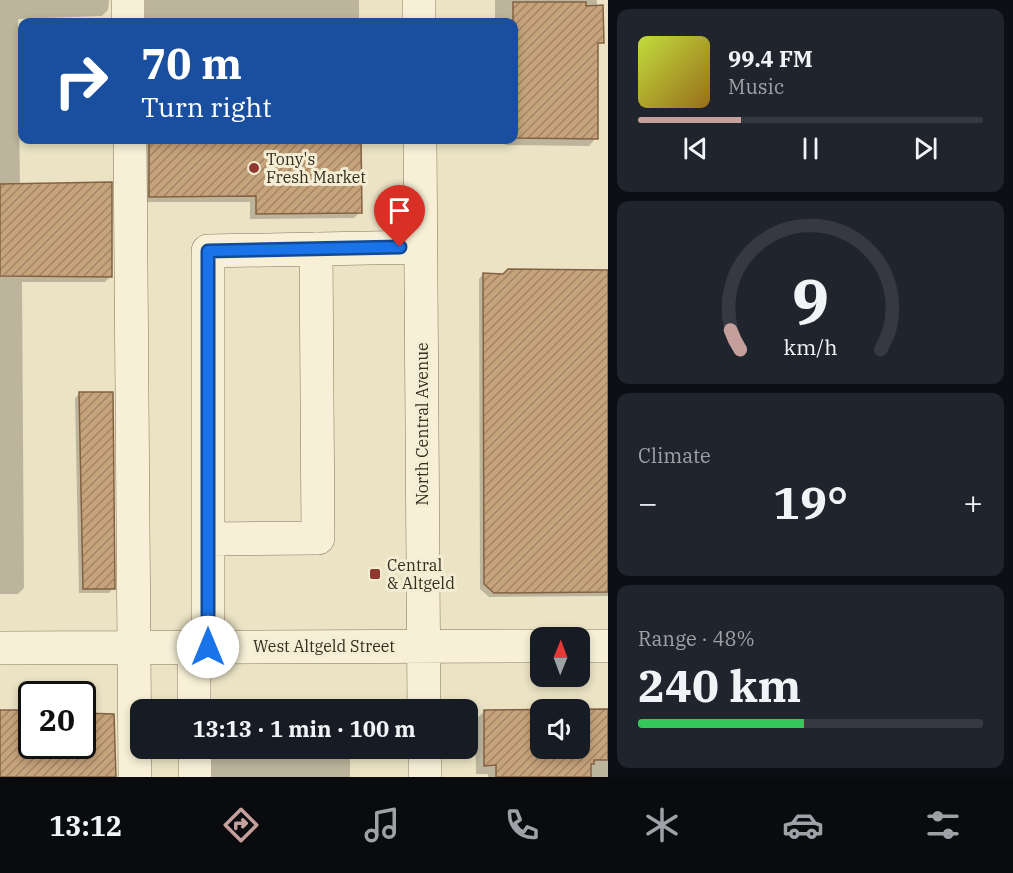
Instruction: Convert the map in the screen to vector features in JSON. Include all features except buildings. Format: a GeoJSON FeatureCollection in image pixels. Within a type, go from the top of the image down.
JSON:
{"type":"FeatureCollection","features":[{"type":"Feature","properties":{"kind":"street"},"geometry":{"type":"LineString","coordinates":[[128,0],[128,18]]}},
{"type":"Feature","properties":{"kind":"street"},"geometry":{"type":"LineString","coordinates":[[419,0],[419,18]]}},
{"type":"Feature","properties":{"kind":"street"},"geometry":{"type":"LineString","coordinates":[[129,144],[135,777]]}},
{"type":"Feature","properties":{"kind":"street","name":"North Central Avenue"},"geometry":{"type":"LineString","coordinates":[[420,144],[424,699]]}},
{"type":"Feature","properties":{"kind":"street"},"geometry":{"type":"LineString","coordinates":[[195,699],[208,539],[208,251],[421,247]]}},
{"type":"Feature","properties":{"kind":"street"},"geometry":{"type":"LineString","coordinates":[[208,539],[318,538],[316,249]]}},
{"type":"Feature","properties":{"kind":"street","name":"West Altgeld Street"},"geometry":{"type":"LineString","coordinates":[[0,648],[530,646]]}},
{"type":"Feature","properties":{"kind":"street"},"geometry":{"type":"LineString","coordinates":[[590,646],[608,646]]}},
{"type":"Feature","properties":{"kind":"street"},"geometry":{"type":"LineString","coordinates":[[195,759],[195,777]]}},
{"type":"Feature","properties":{"kind":"street"},"geometry":{"type":"LineString","coordinates":[[424,759],[425,777]]}},
{"type":"Feature","properties":{"kind":"place","name":"Tony's Fresh Market"},"geometry":{"type":"Point","coordinates":[254,168]}},
{"type":"Feature","properties":{"kind":"place","name":"Central & Altgeld"},"geometry":{"type":"Point","coordinates":[375,574]}},
{"type":"Feature","properties":{"kind":"route"},"geometry":{"type":"LineString","coordinates":[[208,647],[208,251],[400,247]]}}]}
